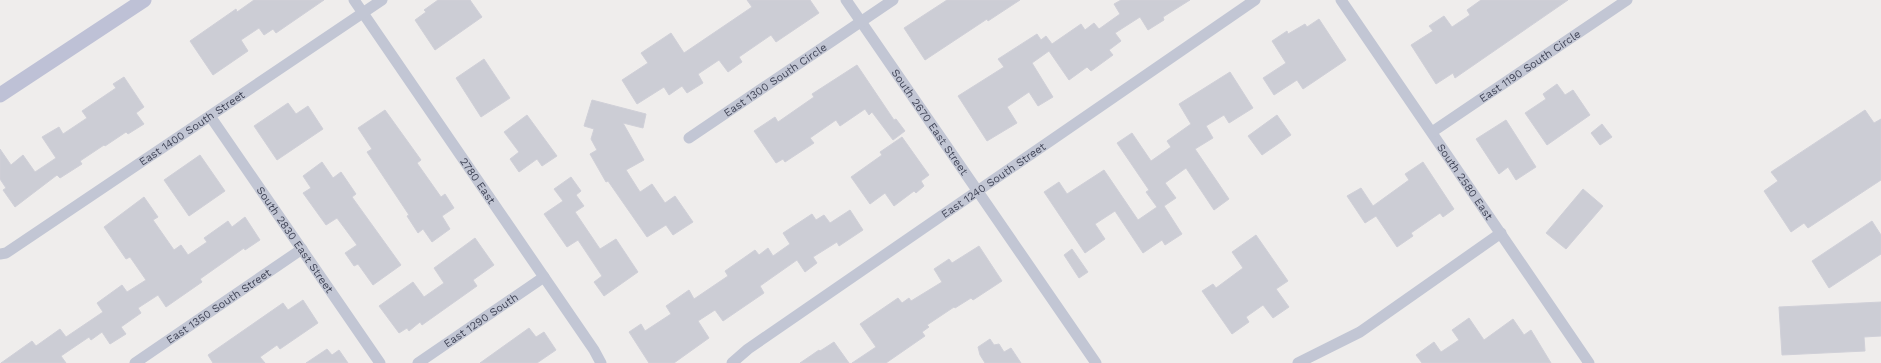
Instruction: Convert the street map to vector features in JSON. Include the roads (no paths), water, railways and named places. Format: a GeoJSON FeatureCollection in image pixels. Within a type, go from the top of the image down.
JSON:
{"type":"FeatureCollection","features":[{"type":"Feature","properties":{"kind":"main road"},"geometry":{"type":"LineString","coordinates":[[0,95],[144,0]]}},
{"type":"Feature","properties":{"kind":"street","name":"2780 East"},"geometry":{"type":"LineString","coordinates":[[354,0],[544,277],[601,363]]}},
{"type":"Feature","properties":{"kind":"street","name":"East 1400 South Street"},"geometry":{"type":"LineString","coordinates":[[0,254],[6,253],[382,0]]}},
{"type":"Feature","properties":{"kind":"street","name":"South 2670 East Street"},"geometry":{"type":"LineString","coordinates":[[846,0],[1096,363]]}},
{"type":"Feature","properties":{"kind":"street","name":"East 1300 South Circle"},"geometry":{"type":"LineString","coordinates":[[689,138],[893,0]]}},
{"type":"Feature","properties":{"kind":"street","name":"East 1240 South Street"},"geometry":{"type":"LineString","coordinates":[[732,363],[748,349],[1256,0]]}},
{"type":"Feature","properties":{"kind":"street","name":"South 2580 East"},"geometry":{"type":"LineString","coordinates":[[1341,0],[1589,363]]}},
{"type":"Feature","properties":{"kind":"street","name":"East 1190 South Circle"},"geometry":{"type":"LineString","coordinates":[[1432,132],[1627,0]]}},
{"type":"Feature","properties":{"kind":"street","name":"South 2830 East Street"},"geometry":{"type":"LineString","coordinates":[[210,116],[380,363]]}},
{"type":"Feature","properties":{"kind":"street"},"geometry":{"type":"LineString","coordinates":[[1298,363],[1360,332],[1500,234]]}},
{"type":"Feature","properties":{"kind":"street","name":"East 1350 South Street"},"geometry":{"type":"LineString","coordinates":[[135,363],[302,249]]}},
{"type":"Feature","properties":{"kind":"street","name":"East 1290 South"},"geometry":{"type":"LineString","coordinates":[[418,363],[544,277]]}}]}
